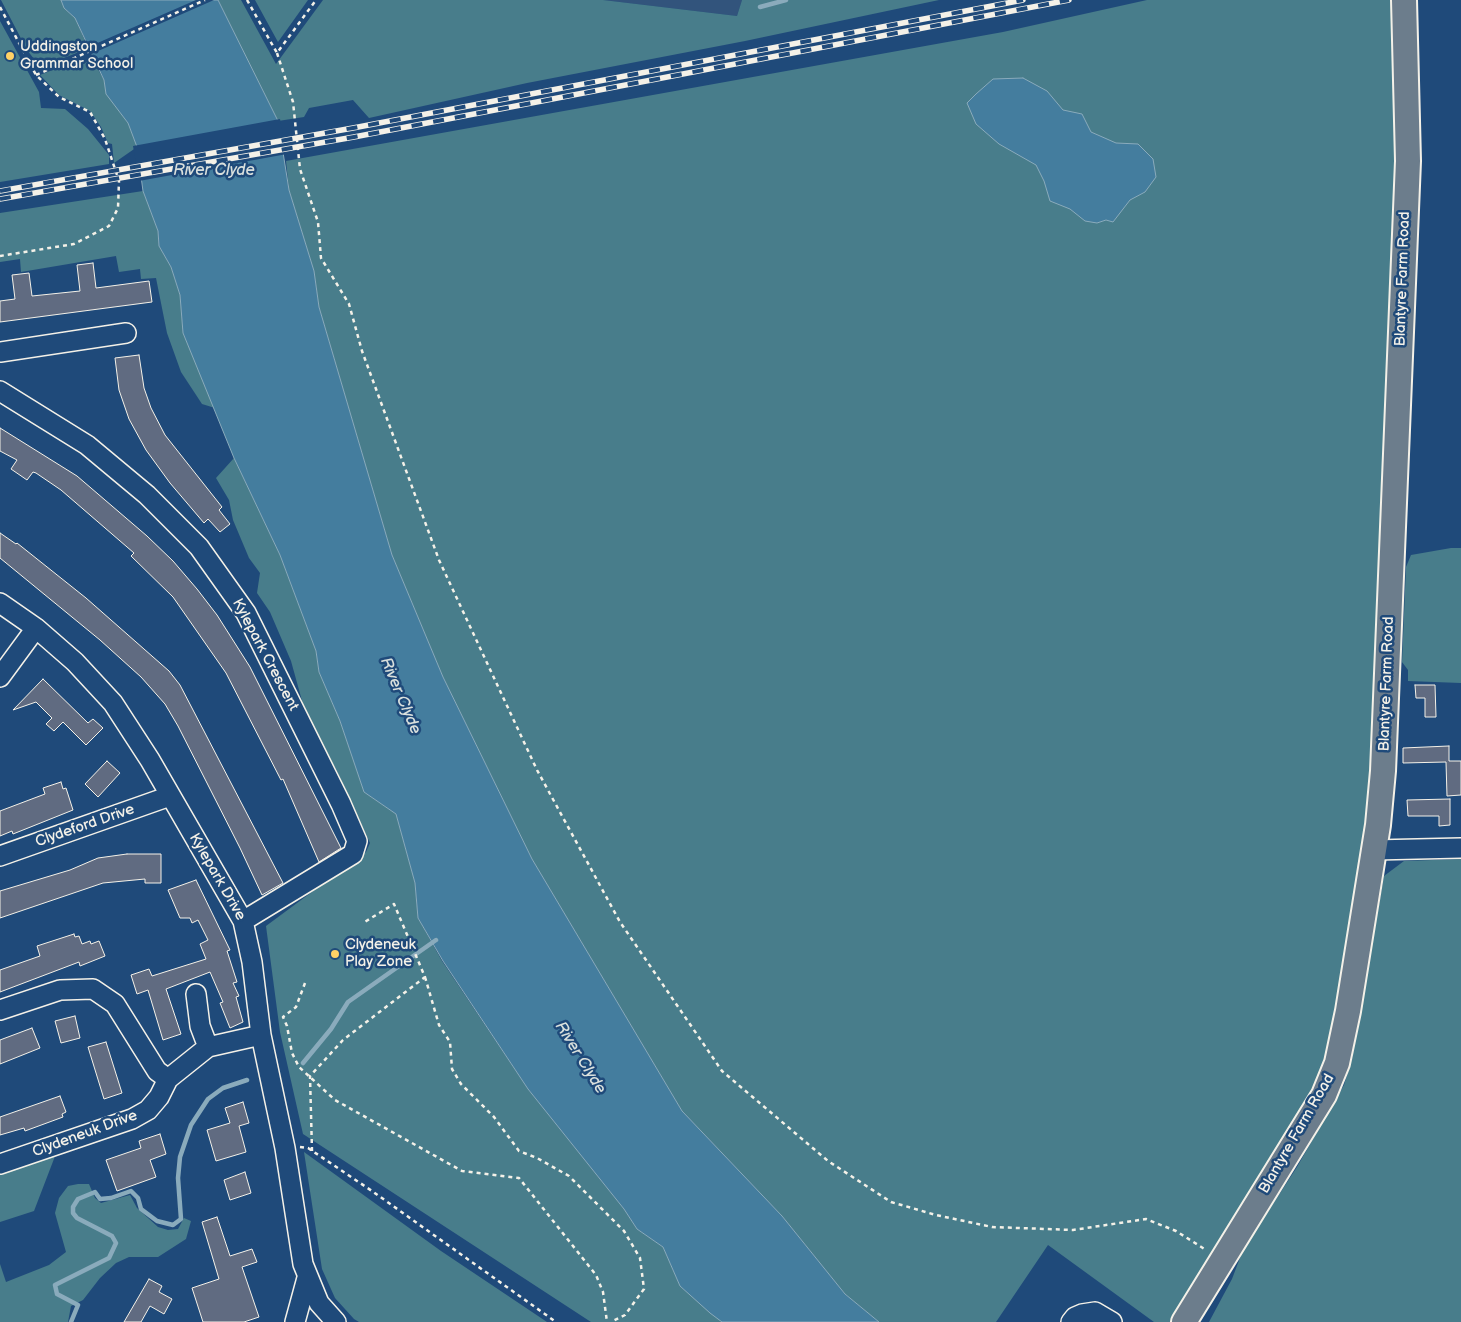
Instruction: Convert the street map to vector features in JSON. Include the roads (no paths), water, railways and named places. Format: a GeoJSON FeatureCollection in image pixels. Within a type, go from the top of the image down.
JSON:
{"type":"FeatureCollection","features":[{"type":"Feature","properties":{"kind":"main road","name":"Blantyre Farm Road"},"geometry":{"type":"LineString","coordinates":[[1184,1322],[1310,1118],[1334,1073],[1348,1011],[1374,850],[1380,804],[1384,742],[1408,160],[1404,0]]}},
{"type":"Feature","properties":{"kind":"street"},"geometry":{"type":"LineString","coordinates":[[0,352],[126,334]]}},
{"type":"Feature","properties":{"kind":"street","name":"Kylepark Crescent"},"geometry":{"type":"LineString","coordinates":[[0,391],[87,445],[147,495],[200,548],[246,613],[341,804],[357,841],[352,854],[243,921]]}},
{"type":"Feature","properties":{"kind":"street","name":"Kylepark Drive"},"geometry":{"type":"LineString","coordinates":[[0,603],[36,628],[75,662],[114,703],[243,921],[254,972],[261,1035],[274,1084],[303,1264],[307,1278],[319,1303],[336,1322]]}},
{"type":"Feature","properties":{"kind":"street"},"geometry":{"type":"LineString","coordinates":[[0,677],[36,628]]}},
{"type":"Feature","properties":{"kind":"street","name":"Clydeford Drive"},"geometry":{"type":"LineString","coordinates":[[0,856],[170,796]]}},
{"type":"Feature","properties":{"kind":"street"},"geometry":{"type":"LineString","coordinates":[[1374,850],[1461,848]]}},
{"type":"Feature","properties":{"kind":"street"},"geometry":{"type":"LineString","coordinates":[[0,1010],[60,990],[93,989],[115,1004],[157,1071],[168,1079]]}},
{"type":"Feature","properties":{"kind":"street"},"geometry":{"type":"LineString","coordinates":[[196,994],[200,1026],[208,1047]]}},
{"type":"Feature","properties":{"kind":"street","name":"Clydeneuk Drive"},"geometry":{"type":"LineString","coordinates":[[0,1164],[132,1119],[148,1110],[159,1097],[168,1079],[208,1047],[261,1035]]}},
{"type":"Feature","properties":{"kind":"street","name":"Kylepark Drive"},"geometry":{"type":"LineString","coordinates":[[294,1322],[307,1278]]}},
{"type":"Feature","properties":{"kind":"street"},"geometry":{"type":"LineString","coordinates":[[1071,1322],[1075,1317],[1095,1312],[1112,1322]]}},
{"type":"Feature","properties":{"kind":"water","name":"River Clyde"},"geometry":{"type":"Polygon","coordinates":[[[61,0],[218,0],[278,121],[289,190],[314,271],[319,307],[392,555],[443,677],[532,859],[682,1111],[782,1216],[845,1294],[879,1322],[722,1322],[710,1313],[680,1286],[663,1247],[637,1229],[624,1209],[528,1089],[443,961],[418,918],[415,883],[396,814],[364,792],[340,721],[319,672],[316,651],[280,555],[234,458],[183,333],[180,295],[171,267],[159,246],[158,231],[143,191],[137,147],[128,123],[106,94],[104,80],[75,18],[64,8],[61,0]]]}},
{"type":"Feature","properties":{"kind":"water"},"geometry":{"type":"Polygon","coordinates":[[[1023,78],[1047,91],[1063,110],[1082,114],[1091,132],[1116,143],[1138,144],[1153,159],[1156,177],[1145,192],[1130,200],[1113,222],[1106,220],[1097,223],[1085,221],[1070,209],[1050,201],[1044,181],[1036,165],[999,144],[976,124],[967,103],[976,94],[993,79],[1023,78]]]}},
{"type":"Feature","properties":{"kind":"waterway"},"geometry":{"type":"LineString","coordinates":[[760,7],[786,0]]}},
{"type":"Feature","properties":{"kind":"waterway"},"geometry":{"type":"LineString","coordinates":[[303,1063],[331,1029],[348,1002],[436,940]]}},
{"type":"Feature","properties":{"kind":"waterway"},"geometry":{"type":"LineString","coordinates":[[71,1322],[78,1305],[57,1294],[55,1285],[109,1258],[116,1243],[112,1236],[77,1218],[73,1213],[73,1207],[78,1199],[95,1192],[100,1199],[111,1198],[131,1191],[138,1198],[141,1209],[157,1221],[173,1225],[181,1219],[178,1178],[180,1157],[191,1125],[208,1099],[223,1088],[247,1080]]}},
{"type":"Feature","properties":{"kind":"railway"},"geometry":{"type":"LineString","coordinates":[[0,191],[353,128],[1023,0]]}},
{"type":"Feature","properties":{"kind":"railway"},"geometry":{"type":"LineString","coordinates":[[0,199],[354,137],[1069,0]]}},
{"type":"Feature","properties":{"kind":"place","name":"Uddingston Grammar School"},"geometry":{"type":"Point","coordinates":[10,56]}},
{"type":"Feature","properties":{"kind":"place","name":"Clydeneuk Play Zone"},"geometry":{"type":"Point","coordinates":[335,954]}}]}
